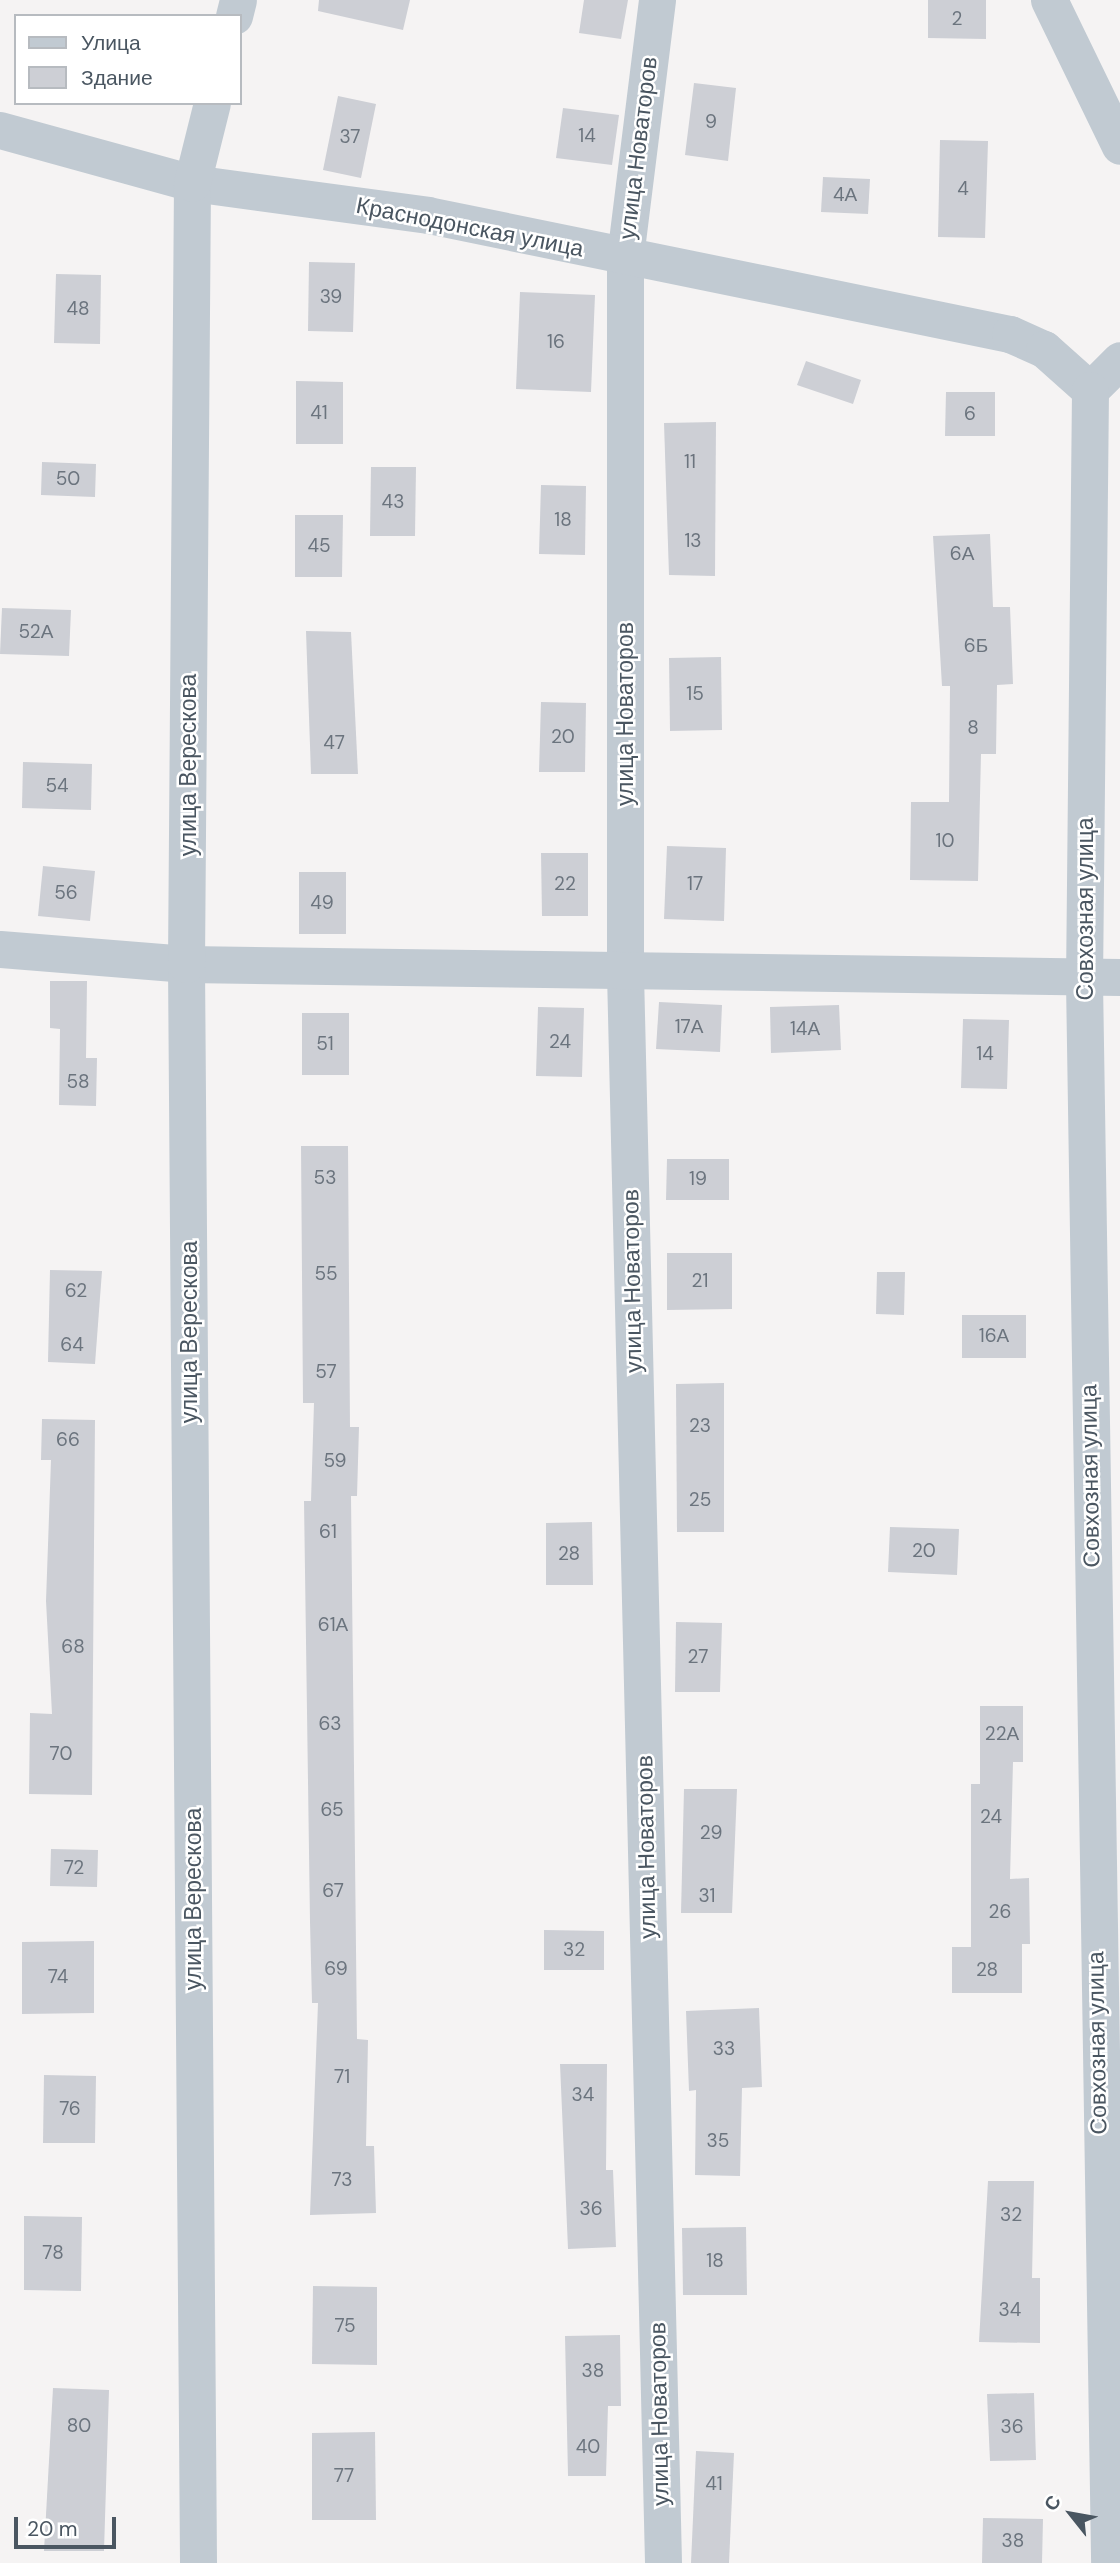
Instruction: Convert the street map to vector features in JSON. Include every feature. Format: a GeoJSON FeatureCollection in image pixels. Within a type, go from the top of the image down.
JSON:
{"type":"FeatureCollection","features":[{"type":"Feature","properties":{"kind":"street","name":"улица Новаторов"},"geometry":{"type":"LineString","coordinates":[[657,0],[625,257],[625,973],[663,2563]]}},
{"type":"Feature","properties":{"kind":"street"},"geometry":{"type":"LineString","coordinates":[[1049,0],[1120,146]]}},
{"type":"Feature","properties":{"kind":"street","name":"улица Верескова"},"geometry":{"type":"LineString","coordinates":[[198,2563],[186,964],[192,183],[212,105]]}},
{"type":"Feature","properties":{"kind":"street","name":"Краснодонская улица"},"geometry":{"type":"LineString","coordinates":[[0,130],[192,183],[428,215],[1010,334],[1044,349],[1090,390]]}},
{"type":"Feature","properties":{"kind":"street"},"geometry":{"type":"LineString","coordinates":[[1090,390],[1120,359]]}},
{"type":"Feature","properties":{"kind":"street","name":"Совхозная улица"},"geometry":{"type":"LineString","coordinates":[[1090,390],[1084,981],[1109,2095],[1109,2563]]}},
{"type":"Feature","properties":{"kind":"street"},"geometry":{"type":"LineString","coordinates":[[0,949],[186,964],[1084,981],[1120,977]]}},
{"type":"Feature","properties":{"kind":"building"},"geometry":{"type":"Polygon","coordinates":[[[319,0],[410,0],[403,30],[318,11],[319,0]]]}},
{"type":"Feature","properties":{"kind":"building"},"geometry":{"type":"Polygon","coordinates":[[[584,0],[628,0],[621,39],[579,33],[584,0]]]}},
{"type":"Feature","properties":{"kind":"building"},"geometry":{"type":"Polygon","coordinates":[[[928,0],[986,0],[986,39],[928,38],[928,0]]]}},
{"type":"Feature","properties":{"kind":"building"},"geometry":{"type":"Polygon","coordinates":[[[694,83],[736,88],[728,161],[685,155],[694,83]]]}},
{"type":"Feature","properties":{"kind":"building"},"geometry":{"type":"Polygon","coordinates":[[[338,96],[376,104],[361,178],[323,170],[338,96]]]}},
{"type":"Feature","properties":{"kind":"building"},"geometry":{"type":"Polygon","coordinates":[[[563,108],[619,115],[612,165],[556,158],[563,108]]]}},
{"type":"Feature","properties":{"kind":"building"},"geometry":{"type":"Polygon","coordinates":[[[940,140],[988,141],[985,238],[938,237],[940,140]]]}},
{"type":"Feature","properties":{"kind":"building"},"geometry":{"type":"Polygon","coordinates":[[[823,177],[870,179],[868,214],[821,212],[823,177]]]}},
{"type":"Feature","properties":{"kind":"building"},"geometry":{"type":"Polygon","coordinates":[[[309,262],[355,263],[353,332],[308,331],[309,262]]]}},
{"type":"Feature","properties":{"kind":"building"},"geometry":{"type":"Polygon","coordinates":[[[56,274],[101,275],[100,344],[54,343],[56,274]]]}},
{"type":"Feature","properties":{"kind":"building"},"geometry":{"type":"Polygon","coordinates":[[[520,292],[595,295],[591,392],[516,389],[520,292]]]}},
{"type":"Feature","properties":{"kind":"building"},"geometry":{"type":"Polygon","coordinates":[[[806,361],[861,380],[853,404],[797,385],[806,361]]]}},
{"type":"Feature","properties":{"kind":"building"},"geometry":{"type":"Polygon","coordinates":[[[296,381],[343,382],[343,444],[296,444],[296,381]]]}},
{"type":"Feature","properties":{"kind":"building"},"geometry":{"type":"Polygon","coordinates":[[[946,392],[995,392],[995,436],[945,436],[946,392]]]}},
{"type":"Feature","properties":{"kind":"building"},"geometry":{"type":"Polygon","coordinates":[[[716,422],[715,576],[669,575],[664,423],[716,422]]]}},
{"type":"Feature","properties":{"kind":"building"},"geometry":{"type":"Polygon","coordinates":[[[42,462],[96,464],[95,497],[41,495],[42,462]]]}},
{"type":"Feature","properties":{"kind":"building"},"geometry":{"type":"Polygon","coordinates":[[[371,467],[416,467],[415,536],[370,536],[371,467]]]}},
{"type":"Feature","properties":{"kind":"building"},"geometry":{"type":"Polygon","coordinates":[[[541,485],[586,486],[585,555],[539,554],[541,485]]]}},
{"type":"Feature","properties":{"kind":"building"},"geometry":{"type":"Polygon","coordinates":[[[295,515],[343,515],[342,577],[295,577],[295,515]]]}},
{"type":"Feature","properties":{"kind":"building"},"geometry":{"type":"Polygon","coordinates":[[[990,534],[993,607],[1010,607],[1013,684],[997,685],[996,754],[981,754],[978,881],[910,880],[911,802],[949,802],[950,686],[942,686],[933,536],[990,534]]]}},
{"type":"Feature","properties":{"kind":"building"},"geometry":{"type":"Polygon","coordinates":[[[2,608],[71,610],[69,656],[0,654],[2,608]]]}},
{"type":"Feature","properties":{"kind":"building"},"geometry":{"type":"Polygon","coordinates":[[[306,631],[351,632],[358,774],[311,774],[306,631]]]}},
{"type":"Feature","properties":{"kind":"building"},"geometry":{"type":"Polygon","coordinates":[[[721,657],[722,730],[670,731],[669,658],[721,657]]]}},
{"type":"Feature","properties":{"kind":"building"},"geometry":{"type":"Polygon","coordinates":[[[541,702],[586,703],[585,772],[539,772],[541,702]]]}},
{"type":"Feature","properties":{"kind":"building"},"geometry":{"type":"Polygon","coordinates":[[[23,762],[92,764],[91,810],[22,808],[23,762]]]}},
{"type":"Feature","properties":{"kind":"building"},"geometry":{"type":"Polygon","coordinates":[[[667,846],[726,848],[724,921],[664,919],[667,846]]]}},
{"type":"Feature","properties":{"kind":"building"},"geometry":{"type":"Polygon","coordinates":[[[541,853],[588,853],[588,916],[542,916],[541,853]]]}},
{"type":"Feature","properties":{"kind":"building"},"geometry":{"type":"Polygon","coordinates":[[[43,866],[95,871],[90,921],[38,916],[43,866]]]}},
{"type":"Feature","properties":{"kind":"building"},"geometry":{"type":"Polygon","coordinates":[[[299,872],[346,872],[346,934],[299,934],[299,872]]]}},
{"type":"Feature","properties":{"kind":"building"},"geometry":{"type":"Polygon","coordinates":[[[50,981],[87,981],[86,1058],[97,1058],[96,1106],[59,1105],[60,1029],[50,1028],[50,981]]]}},
{"type":"Feature","properties":{"kind":"building"},"geometry":{"type":"Polygon","coordinates":[[[659,1002],[722,1005],[720,1052],[656,1049],[659,1002]]]}},
{"type":"Feature","properties":{"kind":"building"},"geometry":{"type":"Polygon","coordinates":[[[839,1005],[841,1050],[771,1053],[770,1007],[839,1005]]]}},
{"type":"Feature","properties":{"kind":"building"},"geometry":{"type":"Polygon","coordinates":[[[538,1007],[584,1008],[582,1077],[536,1076],[538,1007]]]}},
{"type":"Feature","properties":{"kind":"building"},"geometry":{"type":"Polygon","coordinates":[[[302,1013],[349,1013],[349,1075],[302,1075],[302,1013]]]}},
{"type":"Feature","properties":{"kind":"building"},"geometry":{"type":"Polygon","coordinates":[[[963,1019],[1009,1020],[1007,1089],[961,1088],[963,1019]]]}},
{"type":"Feature","properties":{"kind":"building"},"geometry":{"type":"Polygon","coordinates":[[[301,1146],[348,1146],[350,1427],[359,1427],[357,1496],[351,1496],[357,2039],[368,2040],[366,2146],[374,2146],[376,2213],[310,2215],[318,2003],[312,2003],[304,1501],[311,1501],[314,1403],[303,1403],[301,1146]]]}},
{"type":"Feature","properties":{"kind":"building"},"geometry":{"type":"Polygon","coordinates":[[[667,1159],[729,1159],[729,1200],[666,1200],[667,1159]]]}},
{"type":"Feature","properties":{"kind":"building"},"geometry":{"type":"Polygon","coordinates":[[[667,1253],[732,1253],[732,1309],[667,1310],[667,1253]]]}},
{"type":"Feature","properties":{"kind":"building"},"geometry":{"type":"Polygon","coordinates":[[[50,1270],[102,1271],[95,1364],[48,1362],[50,1270]]]}},
{"type":"Feature","properties":{"kind":"building"},"geometry":{"type":"Polygon","coordinates":[[[877,1272],[905,1272],[904,1315],[876,1314],[877,1272]]]}},
{"type":"Feature","properties":{"kind":"building"},"geometry":{"type":"Polygon","coordinates":[[[962,1315],[1026,1315],[1026,1358],[962,1358],[962,1315]]]}},
{"type":"Feature","properties":{"kind":"building"},"geometry":{"type":"Polygon","coordinates":[[[724,1383],[724,1532],[677,1532],[676,1384],[724,1383]]]}},
{"type":"Feature","properties":{"kind":"building"},"geometry":{"type":"Polygon","coordinates":[[[42,1419],[95,1420],[92,1795],[29,1794],[30,1713],[52,1714],[46,1601],[51,1460],[41,1460],[42,1419]]]}},
{"type":"Feature","properties":{"kind":"building"},"geometry":{"type":"Polygon","coordinates":[[[592,1522],[593,1585],[546,1585],[546,1523],[592,1522]]]}},
{"type":"Feature","properties":{"kind":"building"},"geometry":{"type":"Polygon","coordinates":[[[890,1527],[959,1529],[957,1575],[888,1572],[890,1527]]]}},
{"type":"Feature","properties":{"kind":"building"},"geometry":{"type":"Polygon","coordinates":[[[676,1622],[722,1623],[720,1692],[675,1692],[676,1622]]]}},
{"type":"Feature","properties":{"kind":"building"},"geometry":{"type":"Polygon","coordinates":[[[980,1706],[1023,1706],[1023,1762],[1013,1762],[1010,1879],[1029,1878],[1030,1944],[1022,1944],[1022,1993],[952,1993],[952,1947],[971,1947],[971,1784],[980,1784],[980,1706]]]}},
{"type":"Feature","properties":{"kind":"building"},"geometry":{"type":"Polygon","coordinates":[[[684,1789],[737,1789],[732,1913],[681,1913],[684,1789]]]}},
{"type":"Feature","properties":{"kind":"building"},"geometry":{"type":"Polygon","coordinates":[[[51,1849],[98,1850],[97,1887],[50,1886],[51,1849]]]}},
{"type":"Feature","properties":{"kind":"building"},"geometry":{"type":"Polygon","coordinates":[[[544,1930],[604,1931],[604,1970],[544,1970],[544,1930]]]}},
{"type":"Feature","properties":{"kind":"building"},"geometry":{"type":"Polygon","coordinates":[[[94,1941],[94,2013],[22,2014],[22,1942],[94,1941]]]}},
{"type":"Feature","properties":{"kind":"building"},"geometry":{"type":"Polygon","coordinates":[[[759,2008],[762,2087],[742,2088],[740,2176],[695,2175],[696,2090],[689,2091],[686,2011],[759,2008]]]}},
{"type":"Feature","properties":{"kind":"building"},"geometry":{"type":"Polygon","coordinates":[[[560,2064],[607,2064],[606,2170],[613,2170],[616,2247],[568,2249],[560,2064]]]}},
{"type":"Feature","properties":{"kind":"building"},"geometry":{"type":"Polygon","coordinates":[[[44,2075],[96,2076],[95,2143],[43,2143],[44,2075]]]}},
{"type":"Feature","properties":{"kind":"building"},"geometry":{"type":"Polygon","coordinates":[[[988,2181],[1034,2181],[1032,2278],[1040,2278],[1040,2343],[979,2342],[988,2181]]]}},
{"type":"Feature","properties":{"kind":"building"},"geometry":{"type":"Polygon","coordinates":[[[24,2216],[82,2217],[81,2291],[24,2290],[24,2216]]]}},
{"type":"Feature","properties":{"kind":"building"},"geometry":{"type":"Polygon","coordinates":[[[746,2227],[747,2295],[683,2295],[682,2228],[746,2227]]]}},
{"type":"Feature","properties":{"kind":"building"},"geometry":{"type":"Polygon","coordinates":[[[313,2286],[377,2287],[377,2365],[312,2364],[313,2286]]]}},
{"type":"Feature","properties":{"kind":"building"},"geometry":{"type":"Polygon","coordinates":[[[620,2335],[621,2406],[608,2406],[606,2476],[568,2476],[565,2336],[620,2335]]]}},
{"type":"Feature","properties":{"kind":"building"},"geometry":{"type":"Polygon","coordinates":[[[53,2388],[109,2390],[104,2551],[44,2551],[53,2388]]]}},
{"type":"Feature","properties":{"kind":"building"},"geometry":{"type":"Polygon","coordinates":[[[1034,2393],[1036,2460],[990,2461],[987,2394],[1034,2393]]]}},
{"type":"Feature","properties":{"kind":"building"},"geometry":{"type":"Polygon","coordinates":[[[375,2432],[376,2520],[312,2520],[312,2433],[375,2432]]]}},
{"type":"Feature","properties":{"kind":"building"},"geometry":{"type":"Polygon","coordinates":[[[696,2451],[734,2453],[729,2563],[691,2563],[696,2451]]]}},
{"type":"Feature","properties":{"kind":"building"},"geometry":{"type":"Polygon","coordinates":[[[983,2518],[1043,2519],[1042,2563],[982,2563],[983,2518]]]}}]}
